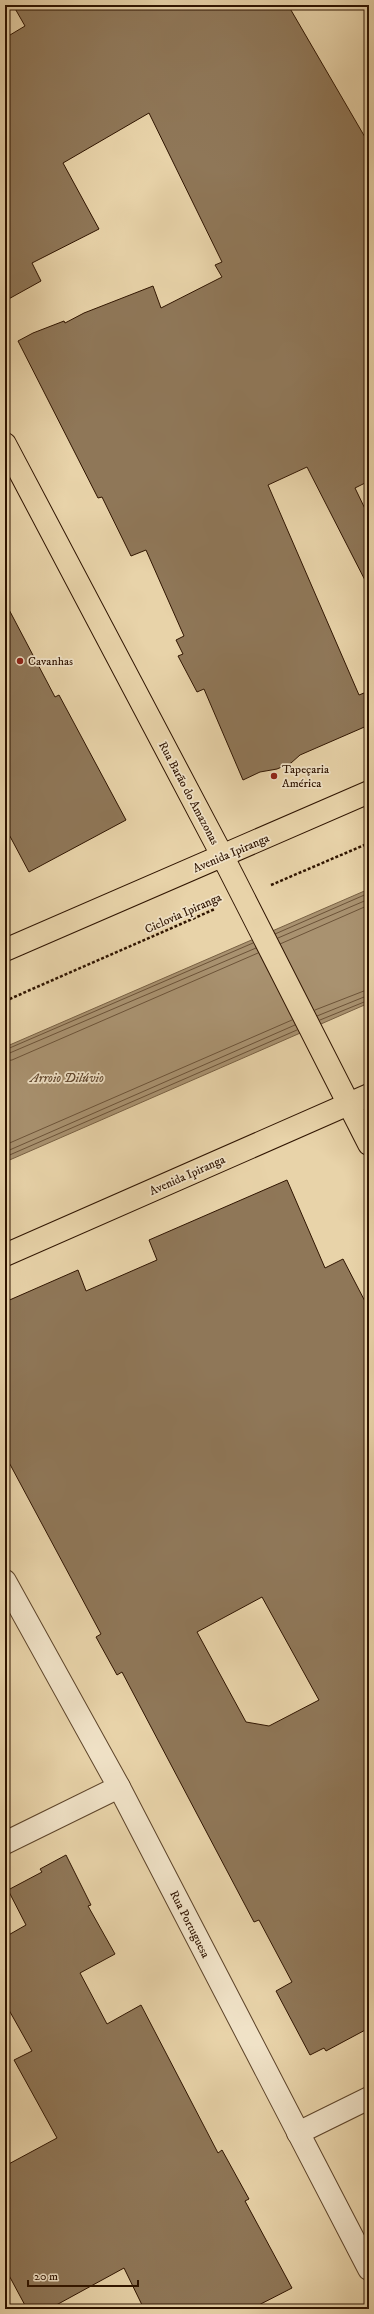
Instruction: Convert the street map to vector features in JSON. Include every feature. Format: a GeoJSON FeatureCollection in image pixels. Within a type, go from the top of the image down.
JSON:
{"type":"FeatureCollection","features":[{"type":"Feature","properties":{"kind":"main road","name":"Rua Barão do Amazonas"},"geometry":{"type":"LineString","coordinates":[[5,444],[223,857],[369,1144]]}},
{"type":"Feature","properties":{"kind":"main road","name":"Avenida Ipiranga"},"geometry":{"type":"LineString","coordinates":[[5,950],[223,857],[369,792]]}},
{"type":"Feature","properties":{"kind":"main road","name":"Avenida Ipiranga"},"geometry":{"type":"LineString","coordinates":[[5,1255],[369,1095]]}},
{"type":"Feature","properties":{"kind":"street","name":"Rua Portuguesa"},"geometry":{"type":"LineString","coordinates":[[5,1581],[119,1787],[369,2269]]}},
{"type":"Feature","properties":{"kind":"street"},"geometry":{"type":"LineString","coordinates":[[5,1843],[119,1787]]}},
{"type":"Feature","properties":{"kind":"street"},"geometry":{"type":"LineString","coordinates":[[298,2133],[369,2098]]}},
{"type":"Feature","properties":{"kind":"path","name":"Ciclovia Ipiranga"},"geometry":{"type":"LineString","coordinates":[[5,1001],[246,903],[369,843]]}},
{"type":"Feature","properties":{"kind":"water","name":"Arroio Dilúvio"},"geometry":{"type":"Polygon","coordinates":[[[369,889],[369,1003],[5,1162],[5,1047],[369,889]]]}},
{"type":"Feature","properties":{"kind":"building"},"geometry":{"type":"Polygon","coordinates":[[[13,5],[288,5],[369,144],[369,481],[355,488],[369,517],[369,588],[307,467],[268,485],[359,695],[369,691],[369,725],[300,755],[291,763],[277,769],[260,772],[243,780],[204,689],[197,692],[178,656],[183,654],[176,640],[184,636],[146,550],[131,556],[102,497],[98,498],[18,341],[33,333],[64,321],[65,323],[84,313],[153,286],[161,308],[222,277],[215,265],[222,262],[149,113],[63,163],[99,229],[32,263],[41,281],[5,301],[5,38],[25,26],[13,5]]]}},
{"type":"Feature","properties":{"kind":"building"},"geometry":{"type":"Polygon","coordinates":[[[5,602],[55,697],[59,695],[126,820],[29,872],[5,827],[5,602]]]}},
{"type":"Feature","properties":{"kind":"building"},"geometry":{"type":"Polygon","coordinates":[[[287,1180],[325,1268],[343,1259],[369,1309],[369,2028],[326,2051],[324,2048],[310,2055],[276,1991],[292,1982],[259,1920],[254,1922],[122,1672],[117,1675],[96,1637],[101,1634],[5,1455],[5,1302],[78,1270],[86,1291],[157,1260],[149,1240],[287,1180]],[[262,1597],[197,1632],[246,1722],[269,1726],[319,1700],[262,1597]]]}},
{"type":"Feature","properties":{"kind":"building"},"geometry":{"type":"Polygon","coordinates":[[[66,1855],[91,1905],[88,1906],[115,1954],[80,1973],[107,2024],[141,2005],[218,2153],[222,2150],[249,2199],[245,2201],[292,2288],[251,2309],[144,2309],[124,2268],[49,2309],[27,2309],[5,2268],[5,2166],[57,2138],[14,2060],[32,2051],[5,2003],[5,1937],[26,1925],[8,1890],[42,1872],[40,1869],[66,1855]]]}},
{"type":"Feature","properties":{"kind":"place","name":"Cavanhas"},"geometry":{"type":"Point","coordinates":[20,661]}},
{"type":"Feature","properties":{"kind":"place","name":"Tapeçaria América"},"geometry":{"type":"Point","coordinates":[274,776]}}]}
